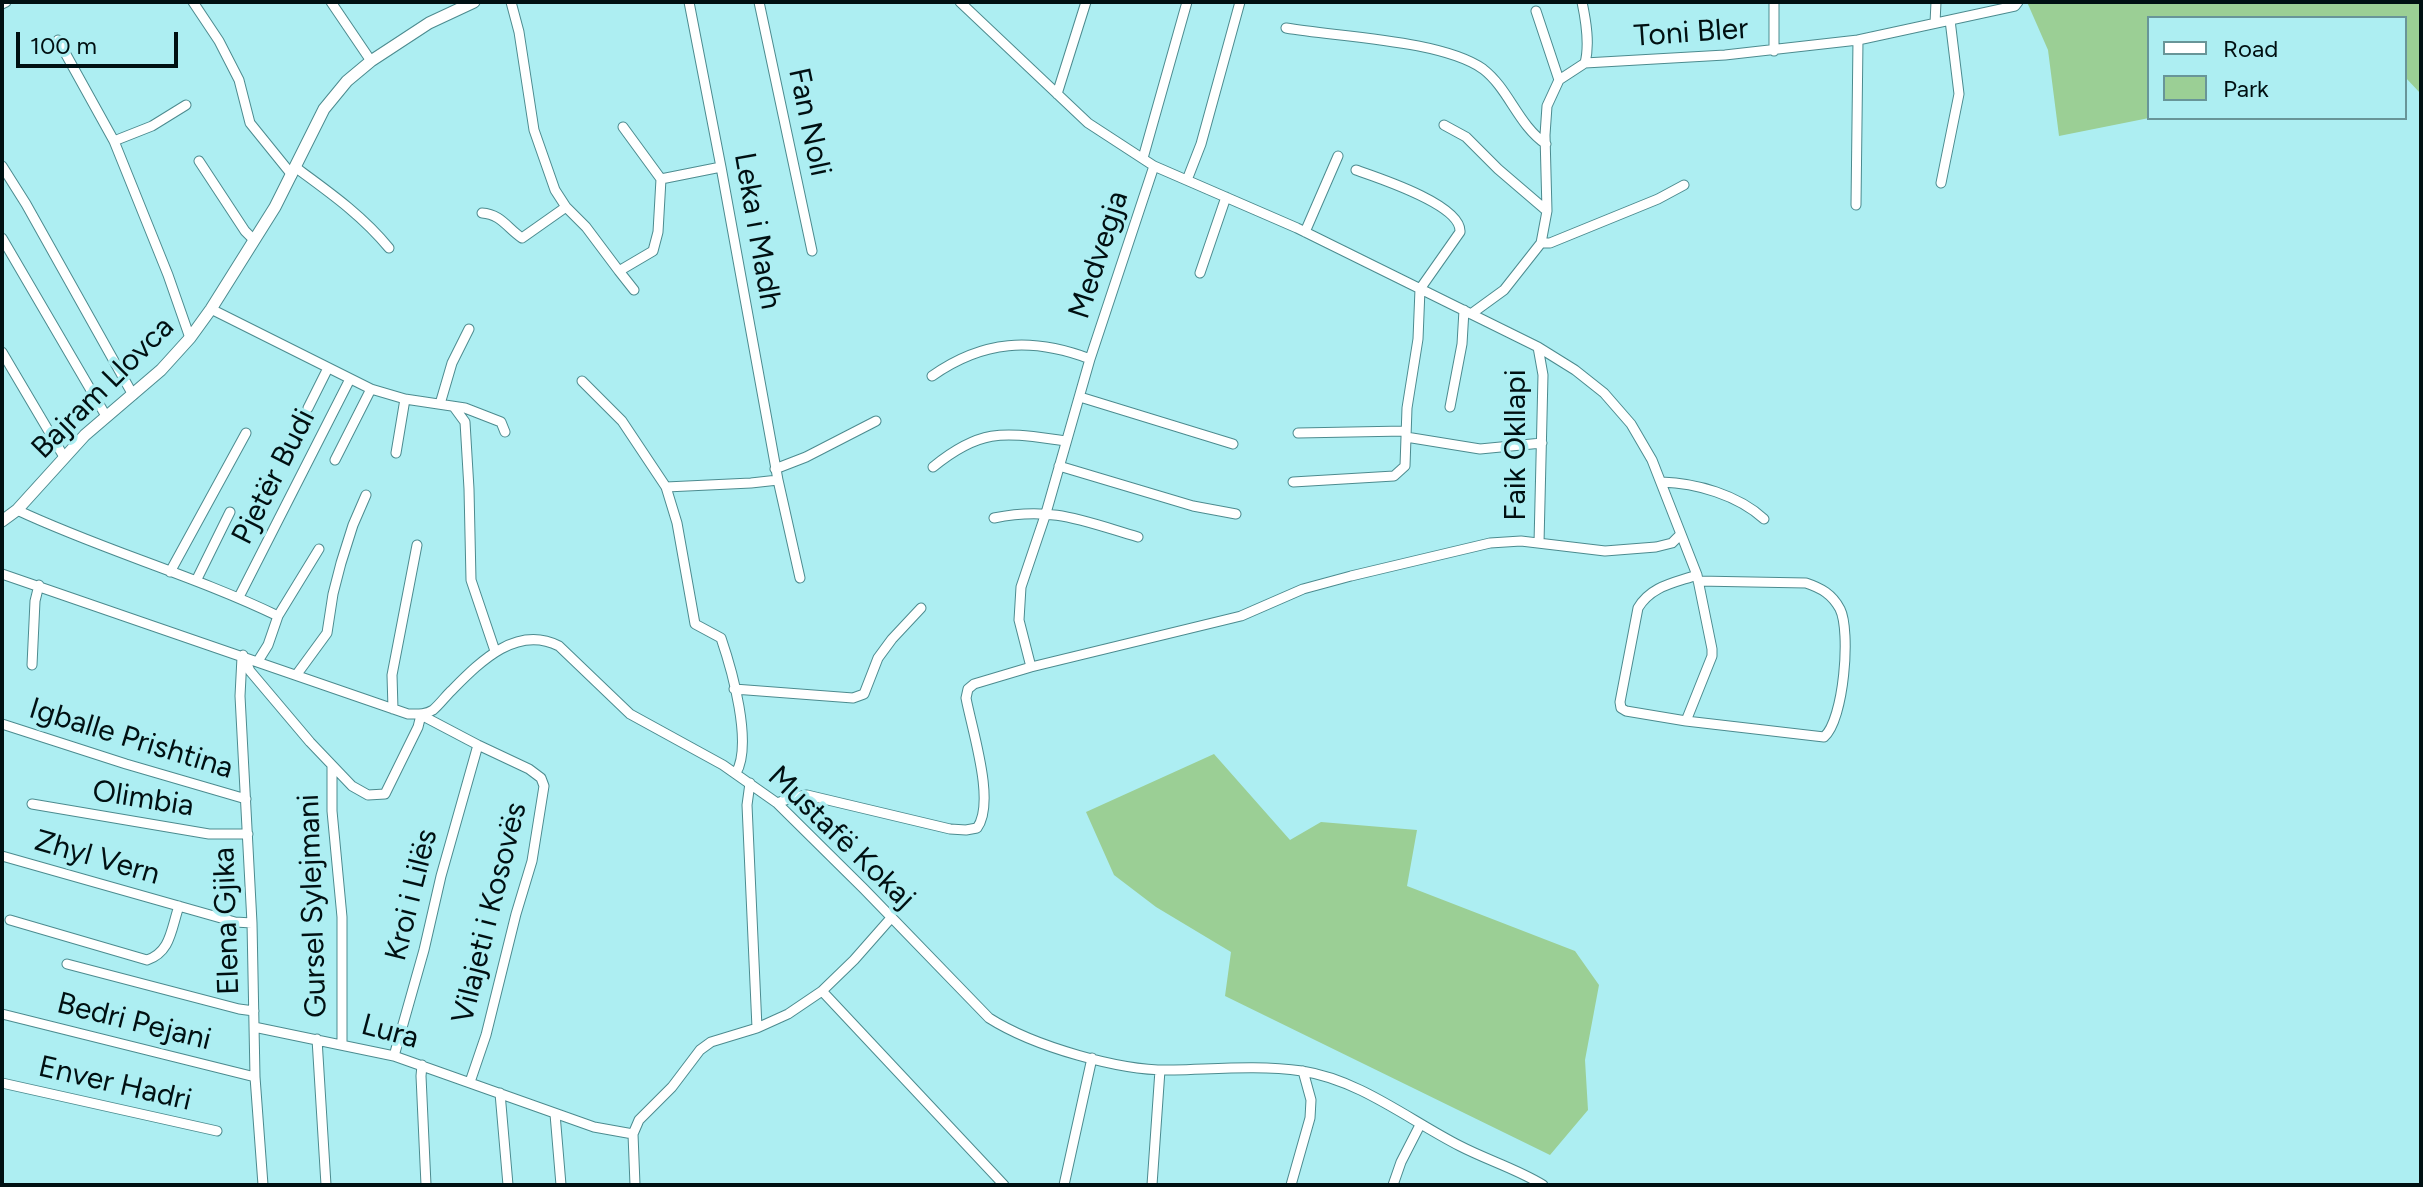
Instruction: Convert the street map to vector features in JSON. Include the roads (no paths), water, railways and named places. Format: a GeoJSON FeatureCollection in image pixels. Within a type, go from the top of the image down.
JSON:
{"type":"FeatureCollection","features":[{"type":"Feature","properties":{"kind":"street"},"geometry":{"type":"LineString","coordinates":[[193,2],[219,41],[239,80],[250,123],[294,171],[351,208],[389,248]]}},
{"type":"Feature","properties":{"kind":"street"},"geometry":{"type":"LineString","coordinates":[[331,2],[371,61]]}},
{"type":"Feature","properties":{"kind":"street","name":"Bajram Llovca"},"geometry":{"type":"LineString","coordinates":[[2,521],[17,510],[106,416],[161,370],[190,338],[275,207],[324,109],[347,81],[371,61],[429,23],[474,2]]}},
{"type":"Feature","properties":{"kind":"street"},"geometry":{"type":"LineString","coordinates":[[511,2],[519,32],[534,130],[555,190],[634,290]]}},
{"type":"Feature","properties":{"kind":"street","name":"Leka i Madh"},"geometry":{"type":"LineString","coordinates":[[689,2],[775,469],[800,578]]}},
{"type":"Feature","properties":{"kind":"street","name":"Fan Noli"},"geometry":{"type":"LineString","coordinates":[[759,2],[812,251]]}},
{"type":"Feature","properties":{"kind":"street"},"geometry":{"type":"LineString","coordinates":[[960,2],[1088,123],[1154,166],[1305,232],[1538,347],[1604,393],[1631,424],[1652,460],[1698,578],[1712,656],[1686,721]]}},
{"type":"Feature","properties":{"kind":"street"},"geometry":{"type":"LineString","coordinates":[[1057,94],[1086,2]]}},
{"type":"Feature","properties":{"kind":"street"},"geometry":{"type":"LineString","coordinates":[[1143,158],[1187,2]]}},
{"type":"Feature","properties":{"kind":"street"},"geometry":{"type":"LineString","coordinates":[[1187,180],[1201,144],[1240,2]]}},
{"type":"Feature","properties":{"kind":"street"},"geometry":{"type":"LineString","coordinates":[[1582,2],[1586,30],[1585,63]]}},
{"type":"Feature","properties":{"kind":"street"},"geometry":{"type":"LineString","coordinates":[[1774,2],[1774,51]]}},
{"type":"Feature","properties":{"kind":"street"},"geometry":{"type":"LineString","coordinates":[[1935,23],[1936,2]]}},
{"type":"Feature","properties":{"kind":"street","name":"Toni Bler"},"geometry":{"type":"LineString","coordinates":[[1559,80],[1585,63],[1774,51],[1858,40],[2015,6],[2018,2]]}},
{"type":"Feature","properties":{"kind":"street"},"geometry":{"type":"LineString","coordinates":[[1467,312],[1504,290],[1541,243],[1547,211],[1547,106],[1559,80],[1536,11]]}},
{"type":"Feature","properties":{"kind":"street"},"geometry":{"type":"LineString","coordinates":[[1941,183],[1959,94],[1950,20]]}},
{"type":"Feature","properties":{"kind":"street"},"geometry":{"type":"LineString","coordinates":[[1286,28],[1417,47],[1468,60],[1484,70],[1501,88],[1518,115],[1546,144]]}},
{"type":"Feature","properties":{"kind":"street"},"geometry":{"type":"LineString","coordinates":[[58,40],[114,141],[190,338]]}},
{"type":"Feature","properties":{"kind":"street"},"geometry":{"type":"LineString","coordinates":[[1856,205],[1858,40]]}},
{"type":"Feature","properties":{"kind":"street"},"geometry":{"type":"LineString","coordinates":[[114,141],[152,126],[186,105]]}},
{"type":"Feature","properties":{"kind":"street"},"geometry":{"type":"LineString","coordinates":[[1444,125],[1466,137],[1547,211]]}},
{"type":"Feature","properties":{"kind":"street"},"geometry":{"type":"LineString","coordinates":[[619,271],[653,251],[658,232],[661,179],[623,127]]}},
{"type":"Feature","properties":{"kind":"street"},"geometry":{"type":"LineString","coordinates":[[1305,232],[1338,156]]}},
{"type":"Feature","properties":{"kind":"street"},"geometry":{"type":"LineString","coordinates":[[199,161],[254,240]]}},
{"type":"Feature","properties":{"kind":"street"},"geometry":{"type":"LineString","coordinates":[[2,166],[133,395]]}},
{"type":"Feature","properties":{"kind":"street","name":"Medvegja"},"geometry":{"type":"LineString","coordinates":[[1031,667],[1019,620],[1021,587],[1046,513],[1090,359],[1154,166]]}},
{"type":"Feature","properties":{"kind":"street"},"geometry":{"type":"LineString","coordinates":[[661,179],[721,167]]}},
{"type":"Feature","properties":{"kind":"street"},"geometry":{"type":"LineString","coordinates":[[1293,482],[1394,476],[1405,466],[1407,408],[1418,339],[1420,289],[1461,226],[1446,210],[1399,186],[1356,170]]}},
{"type":"Feature","properties":{"kind":"street"},"geometry":{"type":"LineString","coordinates":[[1541,243],[1550,243],[1658,199],[1684,185]]}},
{"type":"Feature","properties":{"kind":"street"},"geometry":{"type":"LineString","coordinates":[[1200,273],[1226,197]]}},
{"type":"Feature","properties":{"kind":"street"},"geometry":{"type":"LineString","coordinates":[[482,213],[501,220],[522,238],[566,207]]}},
{"type":"Feature","properties":{"kind":"street"},"geometry":{"type":"LineString","coordinates":[[2,238],[106,416]]}},
{"type":"Feature","properties":{"kind":"street"},"geometry":{"type":"LineString","coordinates":[[211,309],[371,389],[405,399],[465,408],[501,422],[505,432]]}},
{"type":"Feature","properties":{"kind":"street"},"geometry":{"type":"LineString","coordinates":[[1450,407],[1467,312]]}},
{"type":"Feature","properties":{"kind":"street"},"geometry":{"type":"LineString","coordinates":[[440,404],[452,363],[469,329]]}},
{"type":"Feature","properties":{"kind":"street","name":"Medvegja"},"geometry":{"type":"LineString","coordinates":[[932,376],[952,362],[975,352],[1004,345],[1067,350],[1090,359]]}},
{"type":"Feature","properties":{"kind":"street","name":"Faik Okllapi"},"geometry":{"type":"LineString","coordinates":[[1538,347],[1543,375],[1539,543]]}},
{"type":"Feature","properties":{"kind":"street"},"geometry":{"type":"LineString","coordinates":[[2,352],[64,457]]}},
{"type":"Feature","properties":{"kind":"street"},"geometry":{"type":"LineString","coordinates":[[308,408],[328,368]]}},
{"type":"Feature","properties":{"kind":"street","name":"Pjetër Budi"},"geometry":{"type":"LineString","coordinates":[[239,597],[350,379]]}},
{"type":"Feature","properties":{"kind":"street"},"geometry":{"type":"LineString","coordinates":[[582,381],[622,421],[666,487],[677,523],[695,624],[721,638],[729,661],[741,721],[743,749],[741,765],[736,773]]}},
{"type":"Feature","properties":{"kind":"street"},"geometry":{"type":"LineString","coordinates":[[335,460],[371,389]]}},
{"type":"Feature","properties":{"kind":"street"},"geometry":{"type":"LineString","coordinates":[[1080,397],[1233,444]]}},
{"type":"Feature","properties":{"kind":"street"},"geometry":{"type":"LineString","coordinates":[[396,453],[405,399]]}},
{"type":"Feature","properties":{"kind":"street"},"geometry":{"type":"LineString","coordinates":[[454,407],[465,422],[471,580],[495,651]]}},
{"type":"Feature","properties":{"kind":"street"},"geometry":{"type":"LineString","coordinates":[[775,469],[806,457],[876,421]]}},
{"type":"Feature","properties":{"kind":"street"},"geometry":{"type":"LineString","coordinates":[[170,572],[246,433]]}},
{"type":"Feature","properties":{"kind":"street"},"geometry":{"type":"LineString","coordinates":[[1298,433],[1406,434],[1480,449],[1542,443]]}},
{"type":"Feature","properties":{"kind":"street"},"geometry":{"type":"LineString","coordinates":[[933,467],[954,450],[982,437],[1008,435],[1066,441]]}},
{"type":"Feature","properties":{"kind":"street"},"geometry":{"type":"LineString","coordinates":[[1059,466],[1193,506],[1236,514]]}},
{"type":"Feature","properties":{"kind":"street"},"geometry":{"type":"LineString","coordinates":[[666,487],[778,480]]}},
{"type":"Feature","properties":{"kind":"street"},"geometry":{"type":"LineString","coordinates":[[1662,482],[1681,482],[1704,488],[1746,506],[1764,519]]}},
{"type":"Feature","properties":{"kind":"street"},"geometry":{"type":"LineString","coordinates":[[297,674],[327,633],[341,563],[366,495]]}},
{"type":"Feature","properties":{"kind":"street"},"geometry":{"type":"LineString","coordinates":[[17,510],[114,552],[239,597],[278,616]]}},
{"type":"Feature","properties":{"kind":"street"},"geometry":{"type":"LineString","coordinates":[[196,581],[230,512]]}},
{"type":"Feature","properties":{"kind":"street"},"geometry":{"type":"LineString","coordinates":[[994,518],[1022,512],[1063,515],[1138,537]]}},
{"type":"Feature","properties":{"kind":"street"},"geometry":{"type":"LineString","coordinates":[[777,803],[807,795],[950,829],[977,828],[983,820],[985,800],[966,698],[968,689],[974,684],[1031,667],[1241,616],[1303,589],[1490,543],[1521,541],[1620,551],[1672,543],[1681,534]]}},
{"type":"Feature","properties":{"kind":"street"},"geometry":{"type":"LineString","coordinates":[[393,709],[392,675],[417,545]]}},
{"type":"Feature","properties":{"kind":"street"},"geometry":{"type":"LineString","coordinates":[[258,661],[268,645],[278,616],[319,549]]}},
{"type":"Feature","properties":{"kind":"street"},"geometry":{"type":"LineString","coordinates":[[2,574],[393,709],[421,715],[478,745]]}},
{"type":"Feature","properties":{"kind":"street"},"geometry":{"type":"LineString","coordinates":[[1698,578],[1806,583],[1830,595],[1841,611],[1845,629],[1841,700],[1829,733],[1816,737],[1686,721],[1621,708],[1638,608],[1644,597],[1653,590],[1698,578]]}},
{"type":"Feature","properties":{"kind":"street"},"geometry":{"type":"LineString","coordinates":[[32,665],[35,601],[39,585]]}},
{"type":"Feature","properties":{"kind":"street"},"geometry":{"type":"LineString","coordinates":[[734,689],[853,698],[864,694],[878,658],[921,608]]}},
{"type":"Feature","properties":{"kind":"street","name":"Mustafë Kokaj"},"geometry":{"type":"LineString","coordinates":[[243,655],[250,671],[332,766],[352,786],[368,795],[385,794],[421,715],[433,710],[472,670],[495,651],[511,644],[547,640],[566,652],[630,714],[736,773],[777,803],[989,1018],[1006,1029],[1092,1058],[1160,1070],[1258,1068],[1303,1071],[1354,1088],[1468,1150],[1543,1185]]}},
{"type":"Feature","properties":{"kind":"street","name":"Elena Gjika"},"geometry":{"type":"LineString","coordinates":[[243,655],[240,696],[252,923],[255,1077],[263,1185]]}},
{"type":"Feature","properties":{"kind":"street","name":"Igballe Prishtina"},"geometry":{"type":"LineString","coordinates":[[2,724],[246,799]]}},
{"type":"Feature","properties":{"kind":"street","name":"Kroi i Lilës"},"geometry":{"type":"LineString","coordinates":[[394,1056],[478,745]]}},
{"type":"Feature","properties":{"kind":"street","name":"Vilajeti i Kosovës"},"geometry":{"type":"LineString","coordinates":[[470,1082],[486,1035],[512,927],[532,861],[544,786],[541,778],[529,769],[478,745]]}},
{"type":"Feature","properties":{"kind":"street","name":"Gursel Sylejmani"},"geometry":{"type":"LineString","coordinates":[[332,766],[332,811],[342,917],[342,1044]]}},
{"type":"Feature","properties":{"kind":"street"},"geometry":{"type":"LineString","coordinates":[[750,783],[747,805],[757,1028]]}},
{"type":"Feature","properties":{"kind":"street","name":"Olimbia"},"geometry":{"type":"LineString","coordinates":[[32,804],[209,834],[248,834]]}},
{"type":"Feature","properties":{"kind":"street","name":"Zhyl Vern"},"geometry":{"type":"LineString","coordinates":[[2,856],[235,922],[252,923]]}},
{"type":"Feature","properties":{"kind":"street","name":"Zhyl Vern"},"geometry":{"type":"LineString","coordinates":[[10,920],[147,960],[164,950],[179,906]]}},
{"type":"Feature","properties":{"kind":"street"},"geometry":{"type":"LineString","coordinates":[[635,1185],[633,1134],[639,1120],[672,1087],[700,1050],[711,1042],[757,1028],[788,1014],[822,991],[891,918]]}},
{"type":"Feature","properties":{"kind":"street"},"geometry":{"type":"LineString","coordinates":[[67,964],[254,1011]]}},
{"type":"Feature","properties":{"kind":"street"},"geometry":{"type":"LineString","coordinates":[[822,991],[1004,1185]]}},
{"type":"Feature","properties":{"kind":"street","name":"Bedri Pejani"},"geometry":{"type":"LineString","coordinates":[[2,1014],[255,1077]]}},
{"type":"Feature","properties":{"kind":"street","name":"Lura"},"geometry":{"type":"LineString","coordinates":[[254,1027],[394,1056],[594,1127],[633,1134]]}},
{"type":"Feature","properties":{"kind":"street"},"geometry":{"type":"LineString","coordinates":[[317,1039],[326,1185]]}},
{"type":"Feature","properties":{"kind":"street"},"geometry":{"type":"LineString","coordinates":[[1064,1185],[1092,1058]]}},
{"type":"Feature","properties":{"kind":"street"},"geometry":{"type":"LineString","coordinates":[[422,1065],[426,1185]]}},
{"type":"Feature","properties":{"kind":"street"},"geometry":{"type":"LineString","coordinates":[[1152,1185],[1160,1070]]}},
{"type":"Feature","properties":{"kind":"street"},"geometry":{"type":"LineString","coordinates":[[1291,1185],[1310,1118],[1311,1100],[1303,1071]]}},
{"type":"Feature","properties":{"kind":"street","name":"Enver Hadri"},"geometry":{"type":"LineString","coordinates":[[2,1083],[217,1131]]}},
{"type":"Feature","properties":{"kind":"street"},"geometry":{"type":"LineString","coordinates":[[500,1093],[508,1185]]}},
{"type":"Feature","properties":{"kind":"street"},"geometry":{"type":"LineString","coordinates":[[555,1114],[561,1185]]}},
{"type":"Feature","properties":{"kind":"street"},"geometry":{"type":"LineString","coordinates":[[1393,1185],[1420,1125]]}}]}
